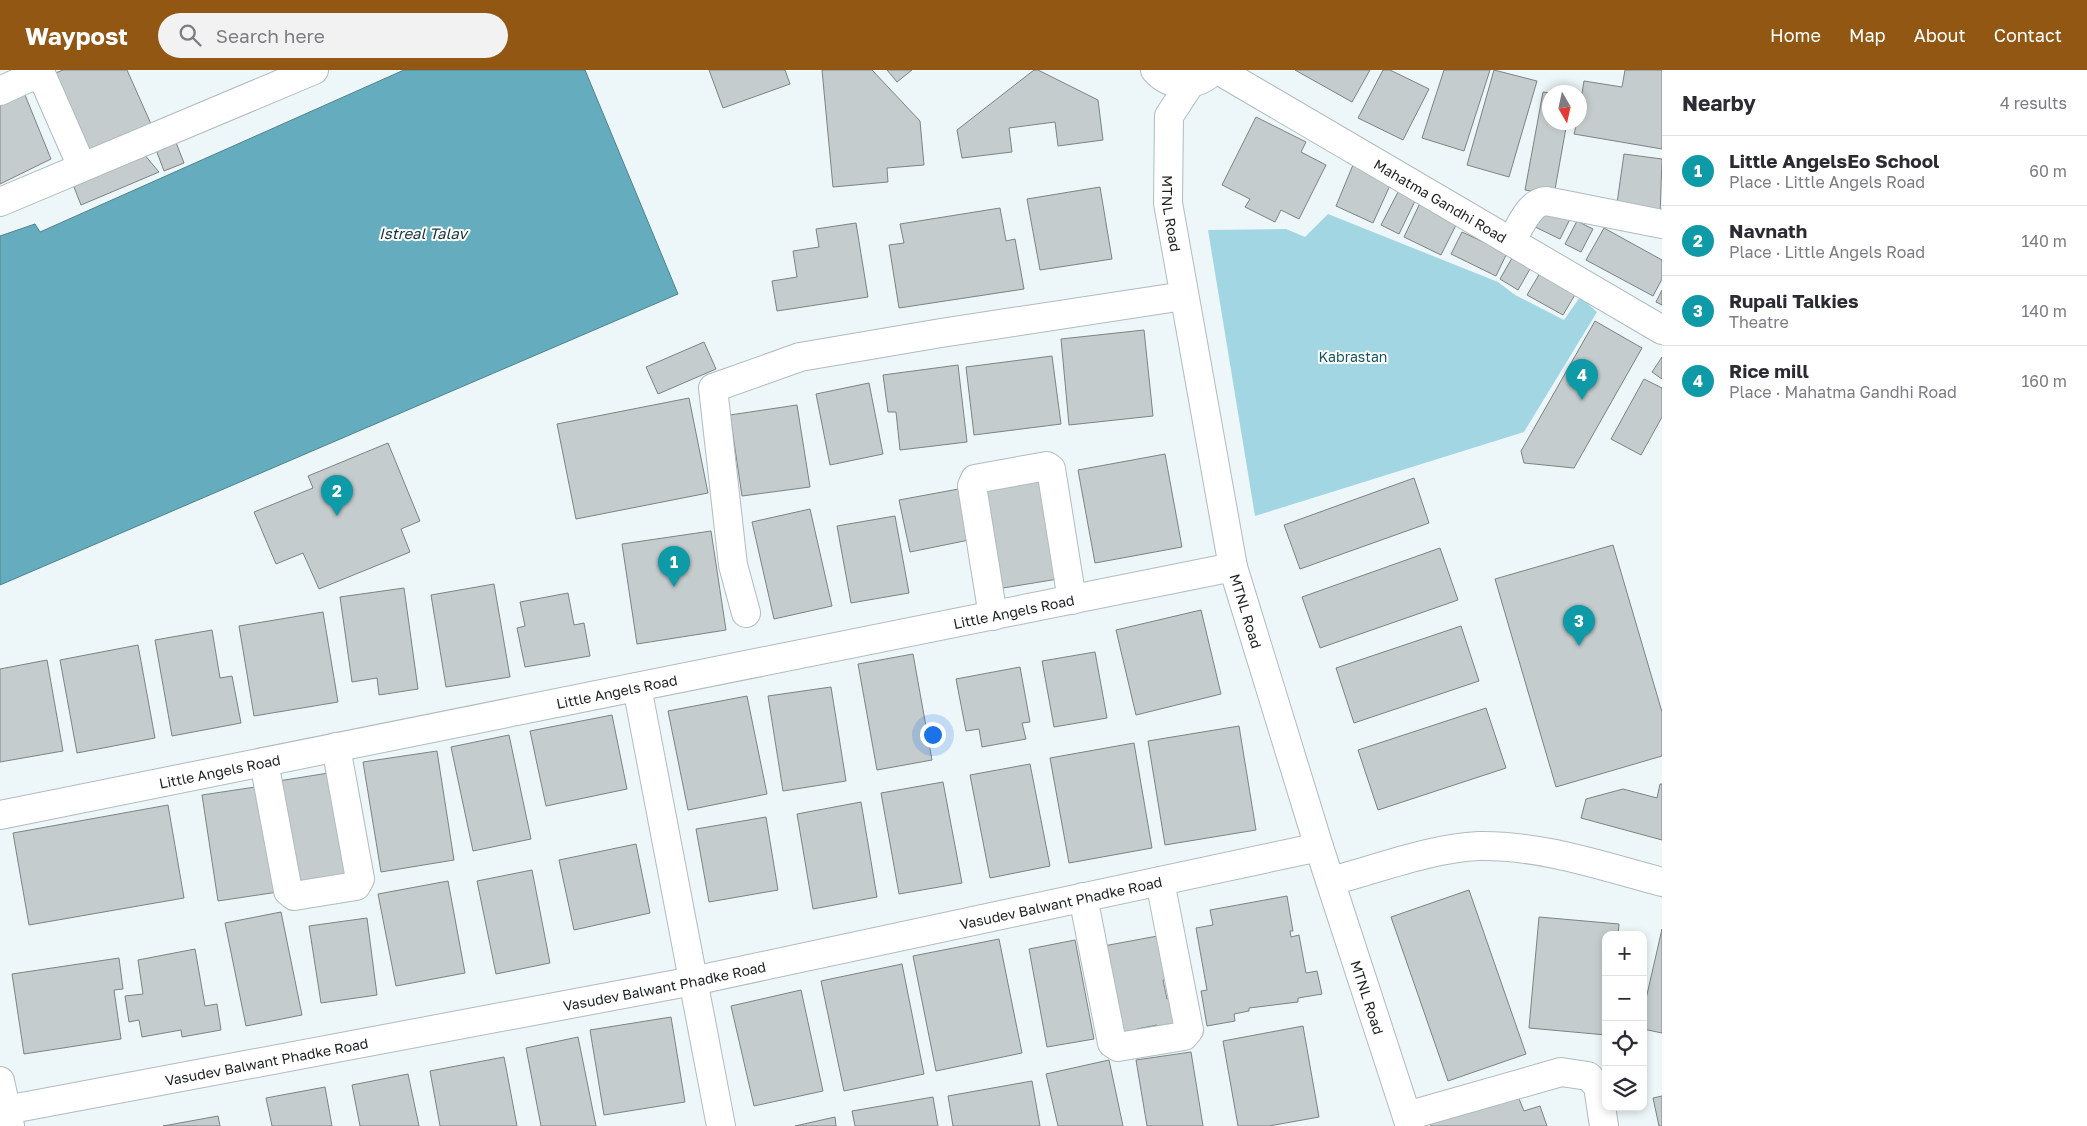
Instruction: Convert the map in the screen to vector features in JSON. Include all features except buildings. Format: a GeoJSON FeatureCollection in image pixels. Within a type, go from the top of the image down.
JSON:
{"type":"FeatureCollection","features":[{"type":"Feature","properties":{"kind":"street"},"geometry":{"type":"LineString","coordinates":[[0,202],[314,70]]}},
{"type":"Feature","properties":{"kind":"street"},"geometry":{"type":"LineString","coordinates":[[1155,70],[1166,79],[1178,84],[1190,84],[1200,81],[1214,70]]}},
{"type":"Feature","properties":{"kind":"street","name":"Mahatma Gandhi Road"},"geometry":{"type":"LineString","coordinates":[[1218,70],[1512,240],[1662,330]]}},
{"type":"Feature","properties":{"kind":"street"},"geometry":{"type":"LineString","coordinates":[[0,91],[30,77],[43,78],[82,167]]}},
{"type":"Feature","properties":{"kind":"street","name":"MTNL Road"},"geometry":{"type":"LineString","coordinates":[[1190,84],[1170,116],[1168,203],[1233,568],[1319,847],[1409,1121]]}},
{"type":"Feature","properties":{"kind":"street"},"geometry":{"type":"LineString","coordinates":[[1512,240],[1530,211],[1539,201],[1662,224]]}},
{"type":"Feature","properties":{"kind":"street"},"geometry":{"type":"LineString","coordinates":[[746,613],[733,564],[713,388],[800,358],[941,333],[1184,296]]}},
{"type":"Feature","properties":{"kind":"street"},"geometry":{"type":"LineString","coordinates":[[993,616],[972,486],[975,478],[1047,466],[1051,469],[1072,600]]}},
{"type":"Feature","properties":{"kind":"street","name":"Little Angels Road"},"geometry":{"type":"LineString","coordinates":[[0,815],[1233,568]]}},
{"type":"Feature","properties":{"kind":"street"},"geometry":{"type":"LineString","coordinates":[[637,687],[721,1126]]}},
{"type":"Feature","properties":{"kind":"street"},"geometry":{"type":"LineString","coordinates":[[264,762],[288,891],[294,896],[356,886],[360,879],[336,748]]}},
{"type":"Feature","properties":{"kind":"street"},"geometry":{"type":"LineString","coordinates":[[1331,881],[1447,850],[1478,846],[1516,847],[1546,851],[1662,882]]}},
{"type":"Feature","properties":{"kind":"street","name":"Vasudev Balwant Phadke Road"},"geometry":{"type":"LineString","coordinates":[[8,1118],[694,981],[1319,847]]}},
{"type":"Feature","properties":{"kind":"street"},"geometry":{"type":"LineString","coordinates":[[1083,898],[1112,1043],[1118,1047],[1184,1036],[1189,1030],[1160,881]]}},
{"type":"Feature","properties":{"kind":"street"},"geometry":{"type":"LineString","coordinates":[[1409,1121],[1561,1072],[1588,1076],[1598,1086],[1604,1126]]}},
{"type":"Feature","properties":{"kind":"street"},"geometry":{"type":"LineString","coordinates":[[0,1081],[8,1118]]}},
{"type":"Feature","properties":{"kind":"green space","name":"Kabrastan"},"geometry":{"type":"Polygon","coordinates":[[[1328,214],[1498,282],[1515,295],[1564,320],[1580,297],[1597,312],[1524,432],[1255,516],[1208,230],[1286,229],[1305,237],[1328,214]]]}},
{"type":"Feature","properties":{"kind":"water","name":"Istreal Talav"},"geometry":{"type":"Polygon","coordinates":[[[404,70],[585,70],[678,294],[0,585],[0,236],[35,224],[40,232],[404,70]]]}},
{"type":"Feature","properties":{"kind":"place","name":"Rice mill"},"geometry":{"type":"Point","coordinates":[1582,400]}},
{"type":"Feature","properties":{"kind":"place","name":"Navnath"},"geometry":{"type":"Point","coordinates":[337,516]}},
{"type":"Feature","properties":{"kind":"place","name":"Little AngelsEo School"},"geometry":{"type":"Point","coordinates":[674,587]}},
{"type":"Feature","properties":{"kind":"place","name":"Rupali Talkies"},"geometry":{"type":"Point","coordinates":[1579,646]}}]}
